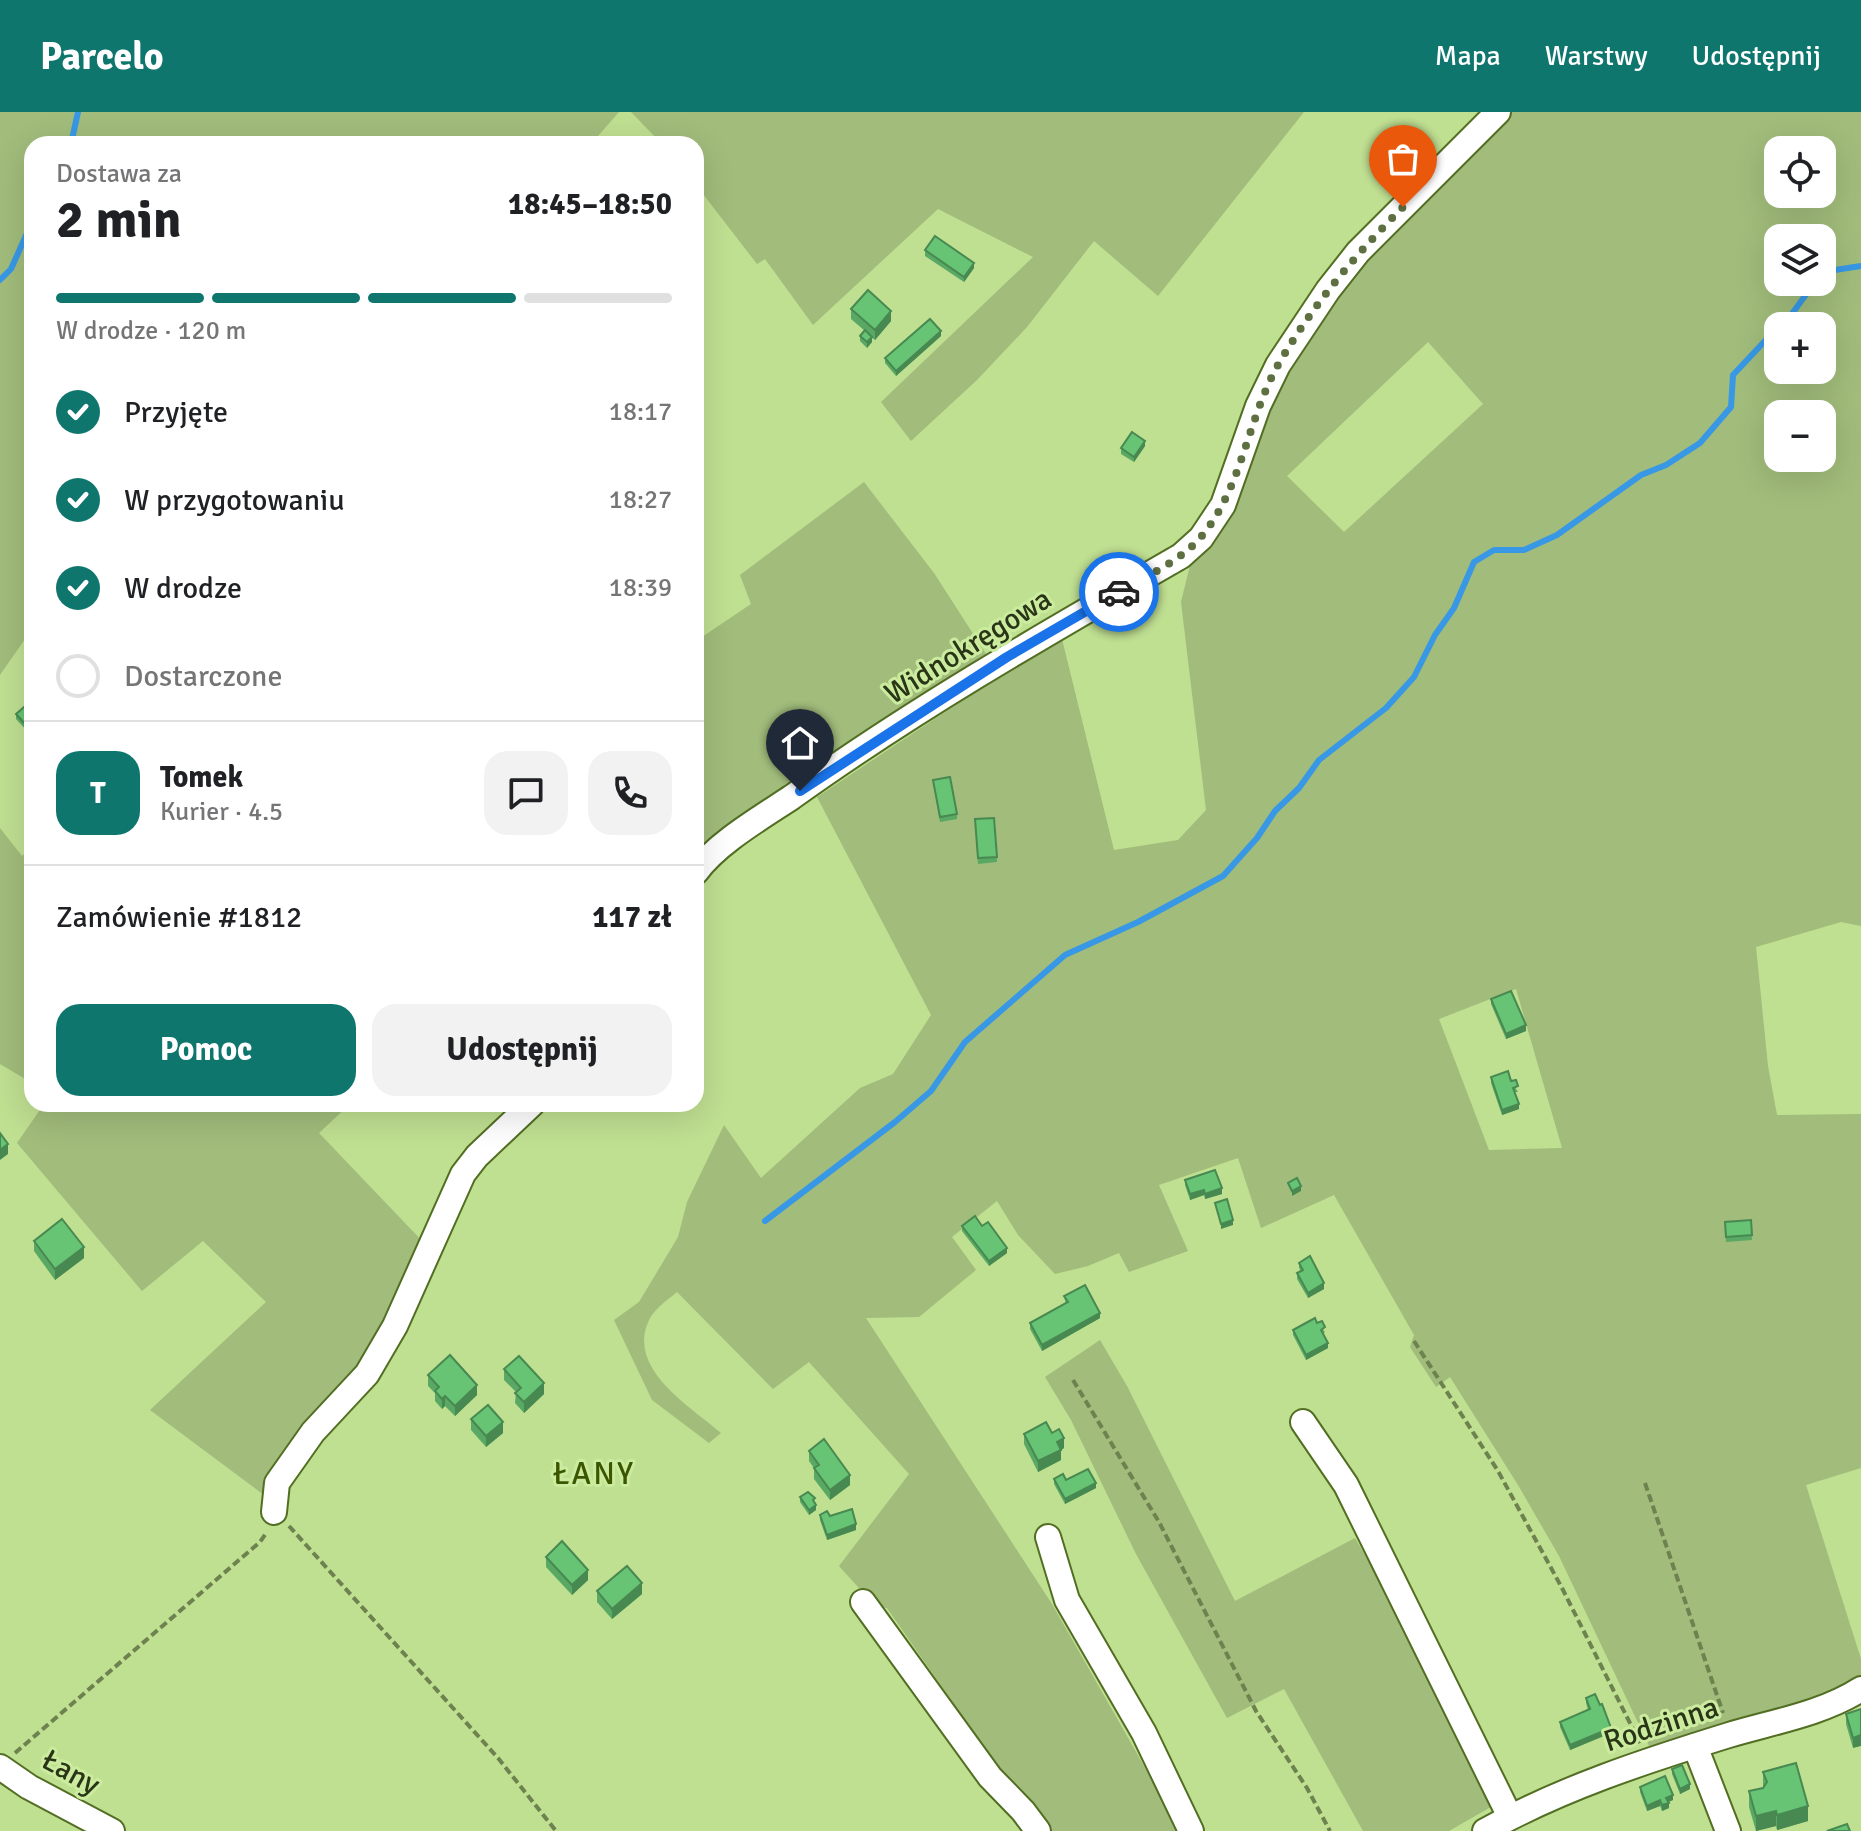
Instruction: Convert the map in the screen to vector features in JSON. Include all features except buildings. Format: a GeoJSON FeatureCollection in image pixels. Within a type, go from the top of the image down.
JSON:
{"type":"FeatureCollection","features":[{"type":"Feature","properties":{"kind":"street","name":"Widnokręgowa"},"geometry":{"type":"LineString","coordinates":[[704,865],[732,839],[823,775],[1007,657],[1181,556],[1201,538],[1223,505],[1258,406],[1278,365],[1328,290],[1358,252],[1498,112]]}},
{"type":"Feature","properties":{"kind":"street"},"geometry":{"type":"LineString","coordinates":[[274,1512],[277,1483],[313,1432],[367,1374],[388,1338],[463,1174],[477,1156],[524,1112]]}},
{"type":"Feature","properties":{"kind":"street"},"geometry":{"type":"LineString","coordinates":[[1303,1422],[1346,1485],[1510,1817]]}},
{"type":"Feature","properties":{"kind":"street"},"geometry":{"type":"LineString","coordinates":[[1048,1537],[1067,1600],[1144,1733],[1191,1831]]}},
{"type":"Feature","properties":{"kind":"street"},"geometry":{"type":"LineString","coordinates":[[863,1602],[990,1777],[1038,1831]]}},
{"type":"Feature","properties":{"kind":"street","name":"Rodzinna"},"geometry":{"type":"LineString","coordinates":[[1485,1831],[1551,1796],[1646,1761],[1803,1714],[1861,1689]]}},
{"type":"Feature","properties":{"kind":"street"},"geometry":{"type":"LineString","coordinates":[[1695,1746],[1728,1831]]}},
{"type":"Feature","properties":{"kind":"street","name":"Łany"},"geometry":{"type":"LineString","coordinates":[[5,1762],[29,1787],[112,1831]]}},
{"type":"Feature","properties":{"kind":"path"},"geometry":{"type":"LineString","coordinates":[[1414,1341],[1498,1471],[1630,1717],[1646,1761]]}},
{"type":"Feature","properties":{"kind":"path"},"geometry":{"type":"LineString","coordinates":[[1073,1380],[1159,1522],[1256,1711],[1307,1788],[1330,1831]]}},
{"type":"Feature","properties":{"kind":"path"},"geometry":{"type":"LineString","coordinates":[[1645,1483],[1730,1735]]}},
{"type":"Feature","properties":{"kind":"path"},"geometry":{"type":"LineString","coordinates":[[5,1762],[260,1542],[272,1525],[274,1512]]}},
{"type":"Feature","properties":{"kind":"path"},"geometry":{"type":"LineString","coordinates":[[274,1512],[302,1538],[498,1758],[556,1831]]}},
{"type":"Feature","properties":{"kind":"green space"},"geometry":{"type":"Polygon","coordinates":[[[0,112],[619,112],[598,136],[24,136],[24,640],[0,675],[0,112]]]}},
{"type":"Feature","properties":{"kind":"green space"},"geometry":{"type":"Polygon","coordinates":[[[631,112],[1304,112],[1158,296],[1094,241],[1027,327],[977,380],[911,441],[881,402],[1033,257],[938,209],[813,325],[765,259],[757,264],[704,195],[704,136],[654,136],[631,112]]]}},
{"type":"Feature","properties":{"kind":"green space"},"geometry":{"type":"Polygon","coordinates":[[[1504,112],[1861,112],[1861,926],[1841,922],[1756,947],[1768,1066],[1777,1115],[1861,1114],[1861,1468],[1806,1485],[1861,1659],[1861,1676],[1783,1708],[1650,1748],[1559,1556],[1450,1377],[1436,1387],[1410,1347],[1414,1335],[1334,1195],[1261,1228],[1238,1158],[1159,1185],[1188,1251],[1129,1272],[1119,1253],[1088,1266],[1055,1274],[1018,1235],[997,1201],[952,1237],[976,1270],[919,1317],[866,1318],[1052,1604],[1181,1831],[1046,1831],[887,1608],[876,1607],[839,1566],[909,1474],[809,1362],[773,1389],[677,1292],[649,1320],[644,1342],[647,1358],[666,1386],[721,1433],[709,1443],[652,1400],[614,1320],[639,1302],[678,1237],[687,1202],[724,1125],[761,1178],[860,1088],[893,1074],[931,1015],[817,797],[1061,635],[1114,850],[1178,840],[1206,810],[1181,602],[1195,545],[1276,383],[1354,265],[1504,112]],[[1428,342],[1287,476],[1344,532],[1483,404],[1428,342]],[[1516,989],[1439,1019],[1489,1150],[1562,1148],[1516,989]]]}},
{"type":"Feature","properties":{"kind":"green space"},"geometry":{"type":"Polygon","coordinates":[[[864,482],[934,573],[990,660],[704,849],[704,636],[751,604],[740,575],[864,482]]]}},
{"type":"Feature","properties":{"kind":"green space"},"geometry":{"type":"Polygon","coordinates":[[[0,828],[22,856],[24,854],[24,1078],[0,1064],[0,828]]]}},
{"type":"Feature","properties":{"kind":"green space"},"geometry":{"type":"Polygon","coordinates":[[[38,1112],[341,1112],[319,1133],[425,1244],[364,1370],[264,1495],[150,1410],[266,1302],[203,1241],[142,1291],[17,1143],[38,1112]]]}},
{"type":"Feature","properties":{"kind":"green space"},"geometry":{"type":"Polygon","coordinates":[[[1100,1340],[1127,1386],[1235,1601],[1355,1538],[1410,1631],[1496,1804],[1449,1831],[1363,1831],[1284,1689],[1227,1718],[1136,1554],[1071,1420],[1045,1377],[1100,1340]]]}},
{"type":"Feature","properties":{"kind":"waterway"},"geometry":{"type":"LineString","coordinates":[[73,136],[78,112]]}},
{"type":"Feature","properties":{"kind":"waterway"},"geometry":{"type":"LineString","coordinates":[[0,280],[11,269],[24,240]]}},
{"type":"Feature","properties":{"kind":"waterway"},"geometry":{"type":"LineString","coordinates":[[1836,270],[1861,266]]}},
{"type":"Feature","properties":{"kind":"waterway"},"geometry":{"type":"LineString","coordinates":[[1793,312],[1805,296]]}},
{"type":"Feature","properties":{"kind":"waterway"},"geometry":{"type":"LineString","coordinates":[[765,1221],[931,1091],[965,1042],[1065,955],[1138,922],[1223,876],[1257,838],[1275,811],[1299,788],[1319,760],[1386,708],[1414,677],[1435,635],[1454,608],[1474,562],[1494,550],[1524,550],[1557,535],[1641,475],[1666,465],[1700,443],[1731,407],[1733,375],[1764,342]]}},
{"type":"Feature","properties":{"kind":"way so far"},"geometry":{"type":"LineString","coordinates":[[1119,592],[1181,556],[1201,538],[1223,505],[1258,406],[1278,365],[1328,290],[1358,252],[1403,207]]}},
{"type":"Feature","properties":{"kind":"district","name":"ŁANY"},"geometry":{"type":"Point","coordinates":[594,1473]}},
{"type":"Feature","properties":{"kind":"route"},"geometry":{"type":"LineString","coordinates":[[800,791],[1007,657],[1119,592]]}}]}
